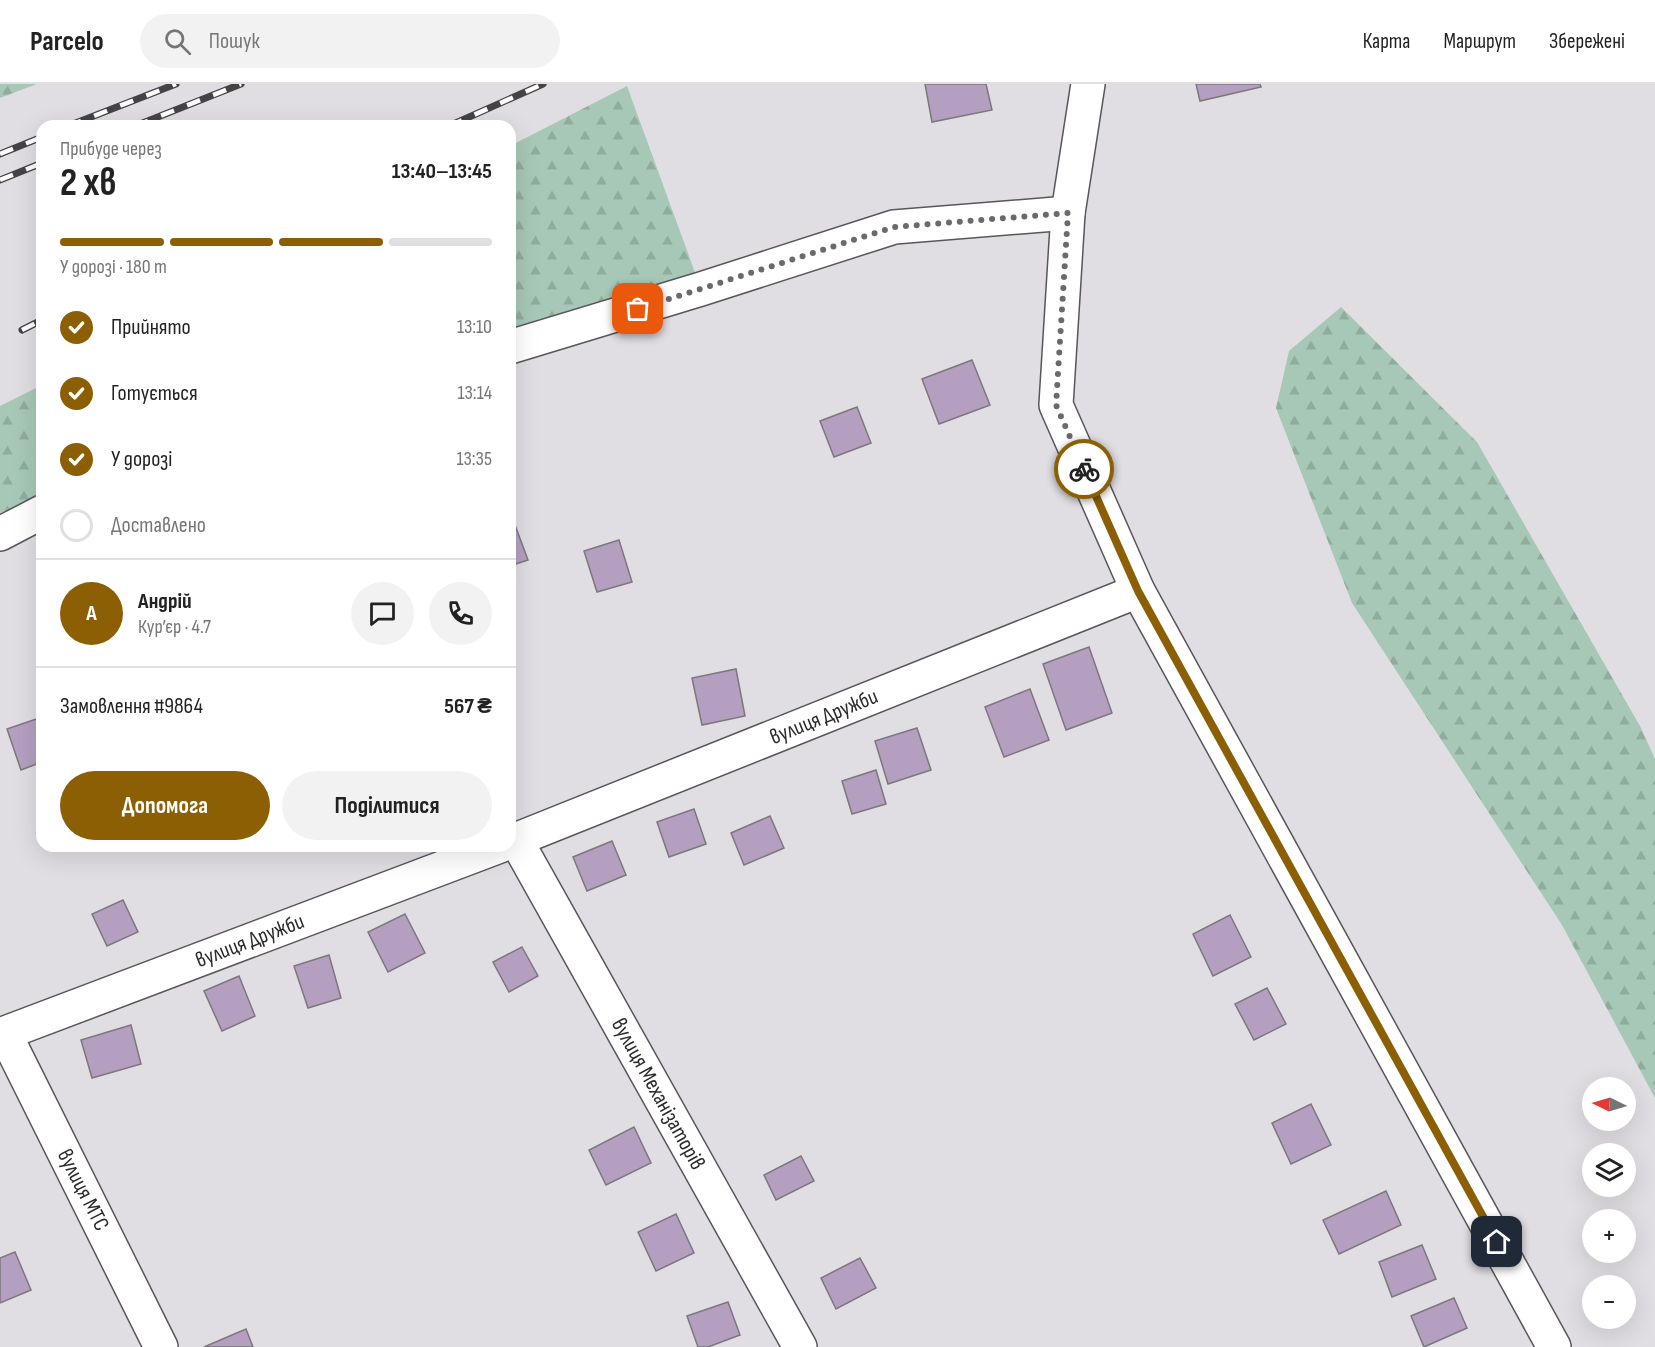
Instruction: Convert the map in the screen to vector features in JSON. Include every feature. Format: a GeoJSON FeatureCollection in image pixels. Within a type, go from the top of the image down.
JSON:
{"type":"FeatureCollection","features":[{"type":"Feature","properties":{"kind":"street"},"geometry":{"type":"LineString","coordinates":[[1088,84],[1068,213],[1056,405],[1138,591],[1554,1347]]}},
{"type":"Feature","properties":{"kind":"street"},"geometry":{"type":"LineString","coordinates":[[516,345],[701,290],[894,227],[1068,213]]}},
{"type":"Feature","properties":{"kind":"street"},"geometry":{"type":"LineString","coordinates":[[0,534],[36,515]]}},
{"type":"Feature","properties":{"kind":"street","name":"вулиця Дружби"},"geometry":{"type":"LineString","coordinates":[[516,840],[1138,591]]}},
{"type":"Feature","properties":{"kind":"street","name":"вулиця Дружби"},"geometry":{"type":"LineString","coordinates":[[2,1034],[485,852]]}},
{"type":"Feature","properties":{"kind":"street","name":"вулиця Механізаторів"},"geometry":{"type":"LineString","coordinates":[[514,852],[800,1347]]}},
{"type":"Feature","properties":{"kind":"street","name":"вулиця МТС"},"geometry":{"type":"LineString","coordinates":[[2,1034],[161,1347]]}},
{"type":"Feature","properties":{"kind":"green space"},"geometry":{"type":"Polygon","coordinates":[[[0,84],[37,84],[0,98],[0,84]]]}},
{"type":"Feature","properties":{"kind":"green space"},"geometry":{"type":"Polygon","coordinates":[[[627,86],[701,289],[516,345],[516,143],[627,86]]]}},
{"type":"Feature","properties":{"kind":"green space"},"geometry":{"type":"Polygon","coordinates":[[[1341,307],[1477,442],[1640,726],[1655,759],[1655,1098],[1562,925],[1352,603],[1276,408],[1289,351],[1341,307]]]}},
{"type":"Feature","properties":{"kind":"green space"},"geometry":{"type":"Polygon","coordinates":[[[36,388],[36,515],[0,534],[0,406],[36,388]]]}},
{"type":"Feature","properties":{"kind":"building"},"geometry":{"type":"Polygon","coordinates":[[[925,84],[986,84],[992,110],[932,122],[925,84]]]}},
{"type":"Feature","properties":{"kind":"building"},"geometry":{"type":"Polygon","coordinates":[[[1196,84],[1260,84],[1261,87],[1200,101],[1196,84]]]}},
{"type":"Feature","properties":{"kind":"building"},"geometry":{"type":"Polygon","coordinates":[[[972,360],[990,405],[939,424],[922,379],[972,360]]]}},
{"type":"Feature","properties":{"kind":"building"},"geometry":{"type":"Polygon","coordinates":[[[857,407],[871,443],[834,457],[820,421],[857,407]]]}},
{"type":"Feature","properties":{"kind":"building"},"geometry":{"type":"Polygon","coordinates":[[[516,528],[528,560],[516,564],[516,528]]]}},
{"type":"Feature","properties":{"kind":"building"},"geometry":{"type":"Polygon","coordinates":[[[619,540],[632,582],[597,592],[584,551],[619,540]]]}},
{"type":"Feature","properties":{"kind":"building"},"geometry":{"type":"Polygon","coordinates":[[[1089,647],[1112,713],[1066,730],[1043,664],[1089,647]]]}},
{"type":"Feature","properties":{"kind":"building"},"geometry":{"type":"Polygon","coordinates":[[[736,669],[745,716],[702,725],[692,678],[736,669]]]}},
{"type":"Feature","properties":{"kind":"building"},"geometry":{"type":"Polygon","coordinates":[[[1030,689],[1049,740],[1004,757],[985,707],[1030,689]]]}},
{"type":"Feature","properties":{"kind":"building"},"geometry":{"type":"Polygon","coordinates":[[[36,719],[36,764],[21,770],[7,729],[36,719]]]}},
{"type":"Feature","properties":{"kind":"building"},"geometry":{"type":"Polygon","coordinates":[[[917,728],[931,770],[888,784],[875,741],[917,728]]]}},
{"type":"Feature","properties":{"kind":"building"},"geometry":{"type":"Polygon","coordinates":[[[876,770],[886,804],[852,814],[842,781],[876,770]]]}},
{"type":"Feature","properties":{"kind":"building"},"geometry":{"type":"Polygon","coordinates":[[[694,809],[706,844],[669,857],[657,822],[694,809]]]}},
{"type":"Feature","properties":{"kind":"building"},"geometry":{"type":"Polygon","coordinates":[[[770,816],[784,848],[744,865],[731,833],[770,816]]]}},
{"type":"Feature","properties":{"kind":"building"},"geometry":{"type":"Polygon","coordinates":[[[612,841],[626,875],[587,891],[573,857],[612,841]]]}},
{"type":"Feature","properties":{"kind":"building"},"geometry":{"type":"Polygon","coordinates":[[[123,900],[138,932],[107,946],[92,914],[123,900]]]}},
{"type":"Feature","properties":{"kind":"building"},"geometry":{"type":"Polygon","coordinates":[[[405,914],[425,953],[388,972],[368,932],[405,914]]]}},
{"type":"Feature","properties":{"kind":"building"},"geometry":{"type":"Polygon","coordinates":[[[1230,915],[1251,957],[1213,976],[1193,934],[1230,915]]]}},
{"type":"Feature","properties":{"kind":"building"},"geometry":{"type":"Polygon","coordinates":[[[522,947],[538,976],[509,992],[493,962],[522,947]]]}},
{"type":"Feature","properties":{"kind":"building"},"geometry":{"type":"Polygon","coordinates":[[[329,955],[341,998],[308,1008],[294,966],[329,955]]]}},
{"type":"Feature","properties":{"kind":"building"},"geometry":{"type":"Polygon","coordinates":[[[239,976],[255,1016],[222,1031],[204,991],[239,976]]]}},
{"type":"Feature","properties":{"kind":"building"},"geometry":{"type":"Polygon","coordinates":[[[1267,988],[1286,1024],[1254,1040],[1235,1004],[1267,988]]]}},
{"type":"Feature","properties":{"kind":"building"},"geometry":{"type":"Polygon","coordinates":[[[131,1025],[141,1064],[92,1078],[81,1040],[131,1025]]]}},
{"type":"Feature","properties":{"kind":"building"},"geometry":{"type":"Polygon","coordinates":[[[1311,1104],[1331,1145],[1291,1164],[1272,1123],[1311,1104]]]}},
{"type":"Feature","properties":{"kind":"building"},"geometry":{"type":"Polygon","coordinates":[[[634,1127],[651,1163],[606,1185],[589,1150],[634,1127]]]}},
{"type":"Feature","properties":{"kind":"building"},"geometry":{"type":"Polygon","coordinates":[[[801,1156],[814,1181],[776,1200],[764,1175],[801,1156]]]}},
{"type":"Feature","properties":{"kind":"building"},"geometry":{"type":"Polygon","coordinates":[[[1386,1191],[1401,1225],[1339,1254],[1323,1220],[1386,1191]]]}},
{"type":"Feature","properties":{"kind":"building"},"geometry":{"type":"Polygon","coordinates":[[[676,1214],[694,1253],[656,1271],[638,1232],[676,1214]]]}},
{"type":"Feature","properties":{"kind":"building"},"geometry":{"type":"Polygon","coordinates":[[[1422,1245],[1436,1279],[1392,1297],[1379,1262],[1422,1245]]]}},
{"type":"Feature","properties":{"kind":"building"},"geometry":{"type":"Polygon","coordinates":[[[15,1252],[31,1290],[0,1303],[0,1258],[15,1252]]]}},
{"type":"Feature","properties":{"kind":"building"},"geometry":{"type":"Polygon","coordinates":[[[860,1258],[876,1288],[836,1309],[821,1278],[860,1258]]]}},
{"type":"Feature","properties":{"kind":"building"},"geometry":{"type":"Polygon","coordinates":[[[1454,1298],[1467,1328],[1424,1347],[1411,1316],[1454,1298]]]}},
{"type":"Feature","properties":{"kind":"building"},"geometry":{"type":"Polygon","coordinates":[[[728,1302],[740,1335],[708,1347],[698,1347],[687,1316],[728,1302]]]}},
{"type":"Feature","properties":{"kind":"building"},"geometry":{"type":"Polygon","coordinates":[[[246,1329],[253,1347],[204,1347],[246,1329]]]}},
{"type":"Feature","properties":{"kind":"railway"},"geometry":{"type":"LineString","coordinates":[[83,120],[176,84]]}},
{"type":"Feature","properties":{"kind":"railway"},"geometry":{"type":"LineString","coordinates":[[150,120],[241,84]]}},
{"type":"Feature","properties":{"kind":"railway"},"geometry":{"type":"LineString","coordinates":[[462,120],[543,84]]}},
{"type":"Feature","properties":{"kind":"railway"},"geometry":{"type":"LineString","coordinates":[[0,154],[36,139]]}},
{"type":"Feature","properties":{"kind":"railway"},"geometry":{"type":"LineString","coordinates":[[0,180],[36,165]]}},
{"type":"Feature","properties":{"kind":"railway"},"geometry":{"type":"LineString","coordinates":[[22,330],[36,323]]}},
{"type":"Feature","properties":{"kind":"way so far"},"geometry":{"type":"LineString","coordinates":[[638,309],[894,227],[1068,213],[1056,405],[1084,469]]}},
{"type":"Feature","properties":{"kind":"route"},"geometry":{"type":"LineString","coordinates":[[1084,469],[1138,591],[1497,1242]]}}]}
